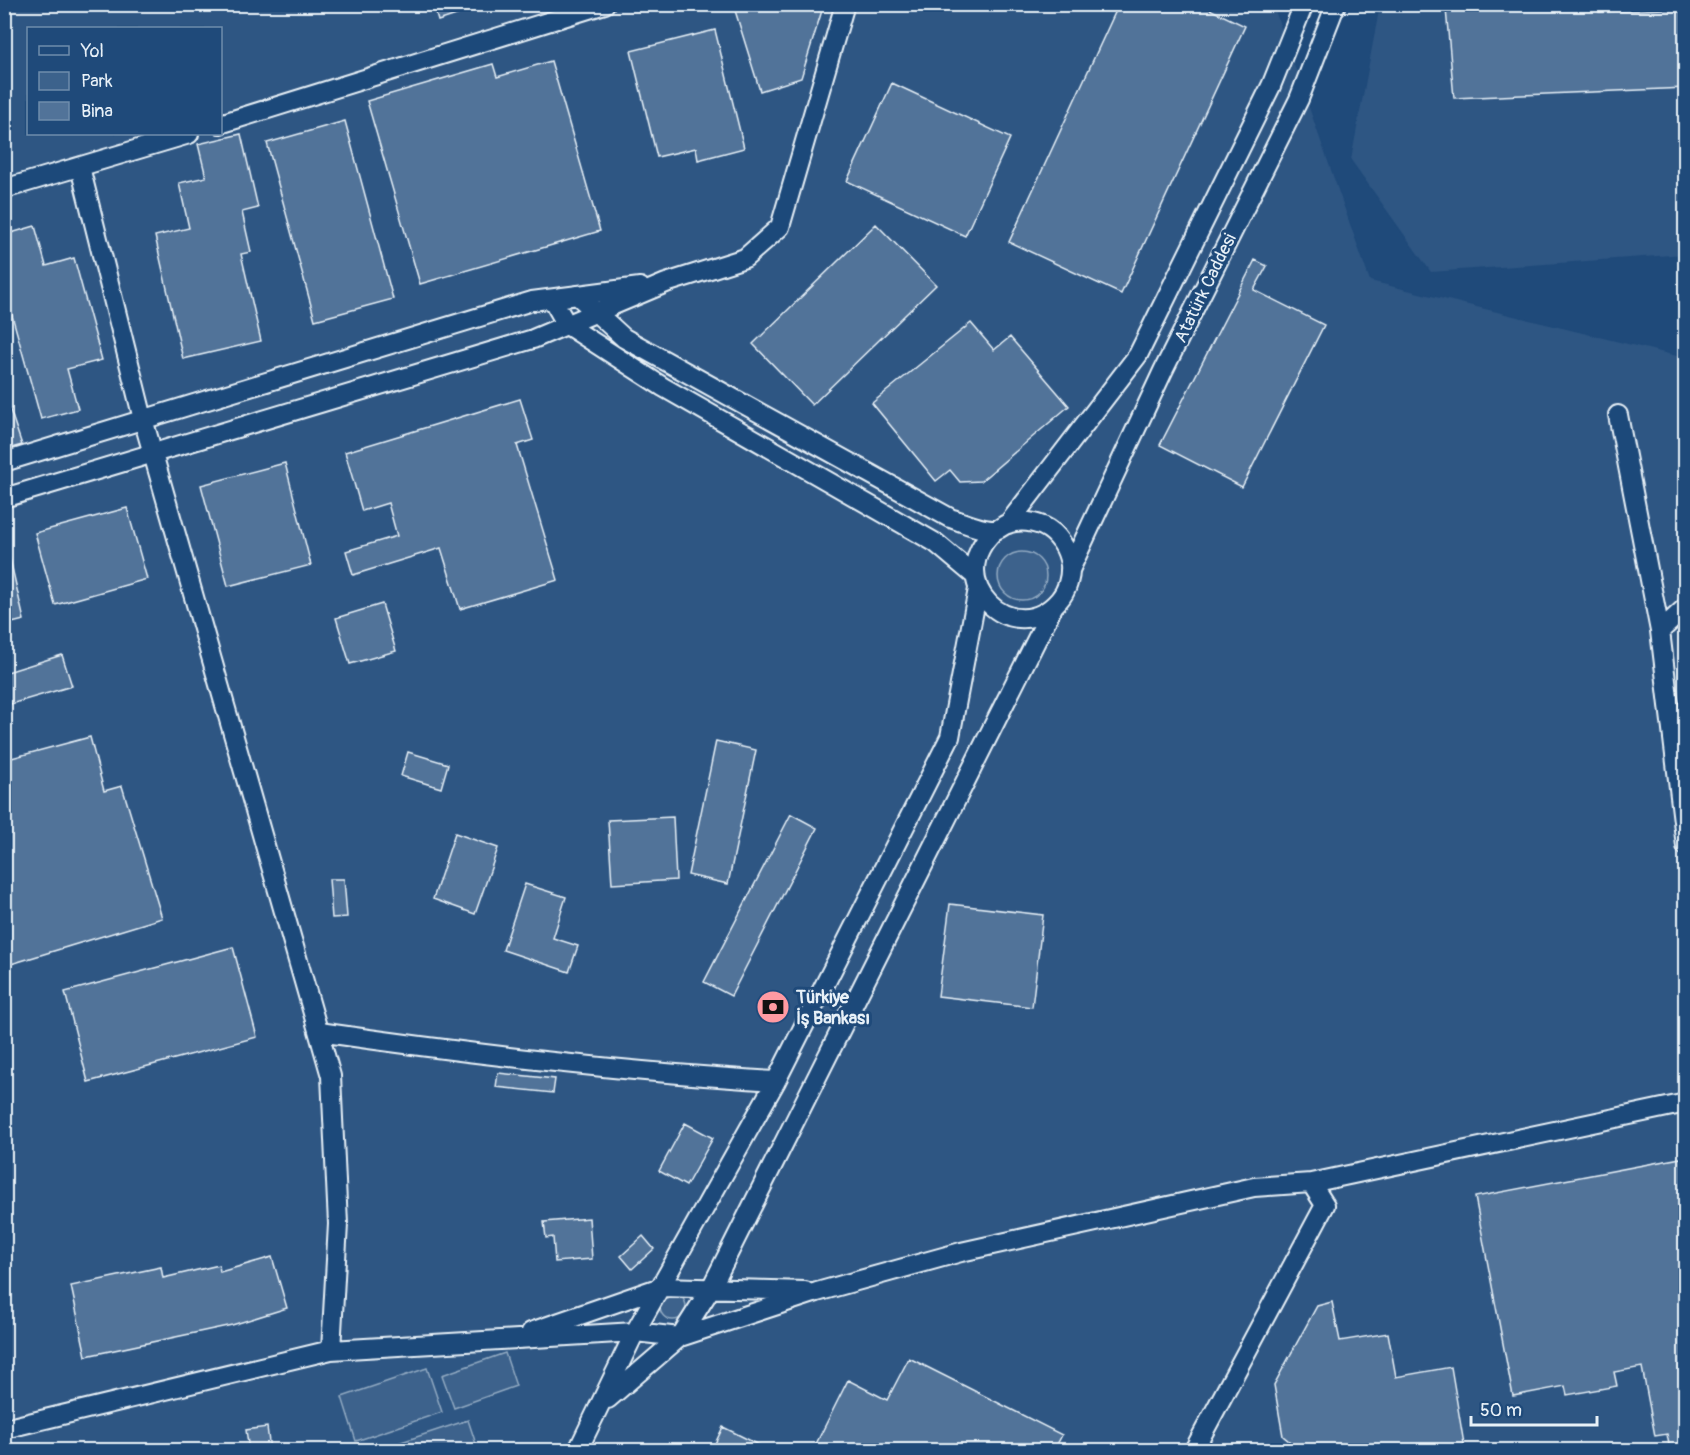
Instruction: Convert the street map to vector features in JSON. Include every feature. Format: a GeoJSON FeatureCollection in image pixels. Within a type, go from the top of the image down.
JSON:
{"type":"FeatureCollection","features":[{"type":"Feature","properties":{"kind":"street"},"geometry":{"type":"LineString","coordinates":[[222,123],[605,4]]}},
{"type":"Feature","properties":{"kind":"street"},"geometry":{"type":"LineString","coordinates":[[4,498],[533,339],[666,283],[745,258],[780,227],[845,4]]}},
{"type":"Feature","properties":{"kind":"street","name":"Atatürk Caddesi"},"geometry":{"type":"LineString","coordinates":[[1001,527],[1137,355],[1271,86],[1304,4]]}},
{"type":"Feature","properties":{"kind":"street","name":"Atatürk Caddesi"},"geometry":{"type":"LineString","coordinates":[[1070,570],[1163,371],[1299,99],[1336,4]]}},
{"type":"Feature","properties":{"kind":"street"},"geometry":{"type":"LineString","coordinates":[[4,189],[186,135]]}},
{"type":"Feature","properties":{"kind":"street"},"geometry":{"type":"LineString","coordinates":[[80,167],[143,420],[331,1076],[338,1224],[331,1350]]}},
{"type":"Feature","properties":{"kind":"street"},"geometry":{"type":"LineString","coordinates":[[4,462],[532,301],[666,283]]}},
{"type":"Feature","properties":{"kind":"street"},"geometry":{"type":"LineString","coordinates":[[578,295],[624,338],[940,513],[950,518],[1001,527],[1033,523],[1050,531],[1064,545],[1070,570],[1065,590],[1053,607],[711,1288],[681,1337],[602,1404]]}},
{"type":"Feature","properties":{"kind":"street"},"geometry":{"type":"LineString","coordinates":[[552,299],[567,325],[663,387],[936,543],[976,582],[986,602],[997,611],[1011,617],[1026,618],[1053,607]]}},
{"type":"Feature","properties":{"kind":"street"},"geometry":{"type":"LineString","coordinates":[[1617,415],[1660,631],[1686,846]]}},
{"type":"Feature","properties":{"kind":"street"},"geometry":{"type":"LineString","coordinates":[[578,1450],[635,1332],[776,1082],[951,737],[976,582],[978,550],[1001,527]]}},
{"type":"Feature","properties":{"kind":"street"},"geometry":{"type":"LineString","coordinates":[[1660,631],[1686,607]]}},
{"type":"Feature","properties":{"kind":"street"},"geometry":{"type":"LineString","coordinates":[[319,1032],[441,1050],[646,1074],[776,1082]]}},
{"type":"Feature","properties":{"kind":"street"},"geometry":{"type":"LineString","coordinates":[[4,1429],[331,1350],[635,1332],[681,1337],[817,1292],[961,1252],[1254,1186],[1311,1182],[1686,1103]]}},
{"type":"Feature","properties":{"kind":"street"},"geometry":{"type":"LineString","coordinates":[[1194,1450],[1325,1204],[1311,1182]]}},
{"type":"Feature","properties":{"kind":"street"},"geometry":{"type":"LineString","coordinates":[[513,1339],[661,1287],[817,1292]]}},
{"type":"Feature","properties":{"kind":"shaded area"},"geometry":{"type":"Polygon","coordinates":[[[5,5],[1273,5],[1370,281],[1685,358],[1685,1450],[5,1450],[5,5]]]}},
{"type":"Feature","properties":{"kind":"shaded area"},"geometry":{"type":"Polygon","coordinates":[[[1380,5],[1685,5],[1685,254],[1431,272],[1351,160],[1380,5]]]}},
{"type":"Feature","properties":{"kind":"green space"},"geometry":{"type":"Polygon","coordinates":[[[1022,552],[1039,559],[1046,576],[1039,593],[1022,600],[1005,593],[998,576],[1005,559],[1022,552]]]}},
{"type":"Feature","properties":{"kind":"green space"},"geometry":{"type":"Polygon","coordinates":[[[673,1294],[683,1297],[686,1307],[683,1317],[673,1320],[663,1317],[660,1307],[663,1297],[673,1294]]]}},
{"type":"Feature","properties":{"kind":"green space"},"geometry":{"type":"Polygon","coordinates":[[[505,1353],[516,1386],[454,1408],[442,1375],[505,1353]]]}},
{"type":"Feature","properties":{"kind":"green space"},"geometry":{"type":"Polygon","coordinates":[[[427,1368],[442,1412],[356,1441],[342,1397],[427,1368]]]}},
{"type":"Feature","properties":{"kind":"green space"},"geometry":{"type":"Polygon","coordinates":[[[468,1420],[478,1450],[377,1450],[468,1420]]]}},
{"type":"Feature","properties":{"kind":"building"},"geometry":{"type":"Polygon","coordinates":[[[433,4],[481,4],[481,7],[438,21],[433,4]]]}},
{"type":"Feature","properties":{"kind":"building"},"geometry":{"type":"Polygon","coordinates":[[[733,4],[824,4],[801,78],[760,91],[733,4]]]}},
{"type":"Feature","properties":{"kind":"building"},"geometry":{"type":"Polygon","coordinates":[[[1119,4],[1199,4],[1245,26],[1121,294],[1009,242],[1119,4]]]}},
{"type":"Feature","properties":{"kind":"building"},"geometry":{"type":"Polygon","coordinates":[[[1449,4],[1598,4],[1599,12],[1686,8],[1686,88],[1454,98],[1446,9],[1449,4]]]}},
{"type":"Feature","properties":{"kind":"building"},"geometry":{"type":"Polygon","coordinates":[[[715,30],[744,148],[698,160],[696,148],[657,157],[631,51],[715,30]]]}},
{"type":"Feature","properties":{"kind":"building"},"geometry":{"type":"Polygon","coordinates":[[[551,61],[600,231],[420,284],[367,101],[493,64],[497,77],[551,61]]]}},
{"type":"Feature","properties":{"kind":"building"},"geometry":{"type":"Polygon","coordinates":[[[892,83],[1010,138],[965,236],[847,181],[892,83]]]}},
{"type":"Feature","properties":{"kind":"building"},"geometry":{"type":"Polygon","coordinates":[[[345,121],[393,299],[315,320],[267,143],[345,121]]]}},
{"type":"Feature","properties":{"kind":"building"},"geometry":{"type":"Polygon","coordinates":[[[241,134],[258,208],[242,212],[251,252],[241,254],[261,341],[183,359],[155,236],[189,228],[179,183],[206,177],[198,144],[241,134]]]}},
{"type":"Feature","properties":{"kind":"building"},"geometry":{"type":"Polygon","coordinates":[[[876,224],[936,285],[812,405],[753,344],[876,224]]]}},
{"type":"Feature","properties":{"kind":"building"},"geometry":{"type":"Polygon","coordinates":[[[35,226],[46,266],[74,258],[102,360],[67,369],[78,409],[41,419],[4,287],[4,235],[35,226]]]}},
{"type":"Feature","properties":{"kind":"building"},"geometry":{"type":"Polygon","coordinates":[[[1255,260],[1267,266],[1254,290],[1324,325],[1242,487],[1160,445],[1255,260]]]}},
{"type":"Feature","properties":{"kind":"building"},"geometry":{"type":"Polygon","coordinates":[[[971,323],[994,350],[1010,337],[1069,406],[981,481],[960,482],[950,470],[936,481],[872,403],[971,323]]]}},
{"type":"Feature","properties":{"kind":"building"},"geometry":{"type":"Polygon","coordinates":[[[520,399],[533,440],[517,445],[558,580],[460,609],[441,548],[353,575],[346,551],[397,536],[388,503],[362,511],[345,452],[520,399]]]}},
{"type":"Feature","properties":{"kind":"building"},"geometry":{"type":"Polygon","coordinates":[[[4,401],[7,401],[22,445],[4,450],[4,401]]]}},
{"type":"Feature","properties":{"kind":"building"},"geometry":{"type":"Polygon","coordinates":[[[285,463],[311,565],[228,586],[201,485],[285,463]]]}},
{"type":"Feature","properties":{"kind":"building"},"geometry":{"type":"Polygon","coordinates":[[[127,508],[147,579],[55,605],[35,533],[127,508]]]}},
{"type":"Feature","properties":{"kind":"building"},"geometry":{"type":"Polygon","coordinates":[[[10,559],[24,620],[4,625],[4,560],[10,559]]]}},
{"type":"Feature","properties":{"kind":"building"},"geometry":{"type":"Polygon","coordinates":[[[382,604],[396,651],[350,664],[336,618],[382,604]]]}},
{"type":"Feature","properties":{"kind":"building"},"geometry":{"type":"Polygon","coordinates":[[[62,655],[72,686],[4,706],[4,673],[62,655]]]}},
{"type":"Feature","properties":{"kind":"building"},"geometry":{"type":"Polygon","coordinates":[[[90,737],[104,791],[122,786],[162,918],[11,964],[4,944],[4,760],[90,737]]]}},
{"type":"Feature","properties":{"kind":"building"},"geometry":{"type":"Polygon","coordinates":[[[716,741],[756,750],[728,884],[688,875],[716,741]]]}},
{"type":"Feature","properties":{"kind":"building"},"geometry":{"type":"Polygon","coordinates":[[[408,752],[448,764],[441,788],[401,776],[408,752]]]}},
{"type":"Feature","properties":{"kind":"building"},"geometry":{"type":"Polygon","coordinates":[[[791,814],[817,828],[731,996],[704,982],[791,814]]]}},
{"type":"Feature","properties":{"kind":"building"},"geometry":{"type":"Polygon","coordinates":[[[673,817],[676,880],[612,884],[608,820],[673,817]]]}},
{"type":"Feature","properties":{"kind":"building"},"geometry":{"type":"Polygon","coordinates":[[[455,833],[498,848],[475,914],[433,899],[455,833]]]}},
{"type":"Feature","properties":{"kind":"building"},"geometry":{"type":"Polygon","coordinates":[[[329,879],[344,879],[347,917],[332,918],[329,879]]]}},
{"type":"Feature","properties":{"kind":"building"},"geometry":{"type":"Polygon","coordinates":[[[525,884],[566,897],[553,938],[578,946],[569,972],[503,950],[525,884]]]}},
{"type":"Feature","properties":{"kind":"building"},"geometry":{"type":"Polygon","coordinates":[[[950,904],[1043,915],[1032,1007],[938,996],[950,904]]]}},
{"type":"Feature","properties":{"kind":"building"},"geometry":{"type":"Polygon","coordinates":[[[233,947],[257,1037],[88,1082],[65,992],[233,947]]]}},
{"type":"Feature","properties":{"kind":"building"},"geometry":{"type":"Polygon","coordinates":[[[498,1073],[555,1079],[553,1093],[496,1087],[498,1073]]]}},
{"type":"Feature","properties":{"kind":"building"},"geometry":{"type":"Polygon","coordinates":[[[685,1123],[713,1138],[686,1186],[659,1171],[685,1123]]]}},
{"type":"Feature","properties":{"kind":"building"},"geometry":{"type":"Polygon","coordinates":[[[1686,1157],[1686,1450],[1670,1450],[1667,1434],[1655,1436],[1642,1367],[1614,1372],[1617,1386],[1567,1395],[1565,1386],[1513,1396],[1475,1197],[1686,1157]]]}},
{"type":"Feature","properties":{"kind":"building"},"geometry":{"type":"Polygon","coordinates":[[[589,1218],[592,1259],[555,1262],[553,1237],[546,1238],[544,1222],[589,1218]]]}},
{"type":"Feature","properties":{"kind":"building"},"geometry":{"type":"Polygon","coordinates":[[[643,1236],[654,1249],[632,1269],[621,1256],[643,1236]]]}},
{"type":"Feature","properties":{"kind":"building"},"geometry":{"type":"Polygon","coordinates":[[[272,1257],[287,1308],[232,1325],[86,1356],[71,1286],[161,1267],[163,1278],[219,1265],[220,1272],[272,1257]]]}},
{"type":"Feature","properties":{"kind":"building"},"geometry":{"type":"Polygon","coordinates":[[[1332,1302],[1340,1341],[1388,1333],[1396,1377],[1451,1367],[1465,1450],[1300,1450],[1283,1436],[1274,1385],[1317,1306],[1332,1302]]]}},
{"type":"Feature","properties":{"kind":"building"},"geometry":{"type":"Polygon","coordinates":[[[909,1358],[1062,1435],[1054,1450],[813,1450],[848,1380],[887,1400],[909,1358]]]}},
{"type":"Feature","properties":{"kind":"building"},"geometry":{"type":"Polygon","coordinates":[[[267,1427],[270,1450],[249,1450],[246,1430],[267,1427]]]}},
{"type":"Feature","properties":{"kind":"building"},"geometry":{"type":"Polygon","coordinates":[[[723,1427],[769,1450],[712,1450],[723,1427]]]}},
{"type":"Feature","properties":{"kind":"place","name":"Türkiye İş Bankası"},"geometry":{"type":"Point","coordinates":[773,1007]}}]}
